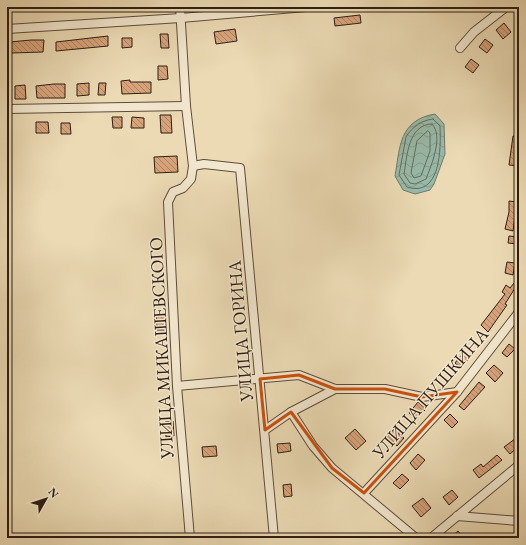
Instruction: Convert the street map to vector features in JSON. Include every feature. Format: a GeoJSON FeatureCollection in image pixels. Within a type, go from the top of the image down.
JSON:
{"type":"FeatureCollection","features":[{"type":"Feature","properties":{"kind":"street"},"geometry":{"type":"LineString","coordinates":[[180,7],[186,106],[193,166]]}},
{"type":"Feature","properties":{"kind":"street"},"geometry":{"type":"LineString","coordinates":[[7,29],[181,18],[306,7]]}},
{"type":"Feature","properties":{"kind":"street"},"geometry":{"type":"LineString","coordinates":[[460,48],[474,32],[506,7]]}},
{"type":"Feature","properties":{"kind":"street"},"geometry":{"type":"LineString","coordinates":[[7,109],[186,106]]}},
{"type":"Feature","properties":{"kind":"street","name":"УЛИЦА ГОРИНА"},"geometry":{"type":"LineString","coordinates":[[193,166],[204,164],[240,168],[274,538]]}},
{"type":"Feature","properties":{"kind":"street","name":"УЛИЦА МИКАШЕВСКОГО"},"geometry":{"type":"LineString","coordinates":[[190,538],[177,386],[168,202],[173,192],[182,188],[191,179],[193,166]]}},
{"type":"Feature","properties":{"kind":"street","name":"УЛИЦА ПУШКИНА"},"geometry":{"type":"LineString","coordinates":[[364,493],[457,392],[519,312]]}},
{"type":"Feature","properties":{"kind":"street"},"geometry":{"type":"LineString","coordinates":[[177,386],[299,375],[335,389],[385,390],[422,397],[457,392]]}},
{"type":"Feature","properties":{"kind":"street"},"geometry":{"type":"LineString","coordinates":[[265,430],[291,412],[335,389]]}},
{"type":"Feature","properties":{"kind":"street"},"geometry":{"type":"LineString","coordinates":[[291,412],[313,446],[332,468],[364,493],[416,538]]}},
{"type":"Feature","properties":{"kind":"street"},"geometry":{"type":"LineString","coordinates":[[431,538],[519,465]]}},
{"type":"Feature","properties":{"kind":"street"},"geometry":{"type":"LineString","coordinates":[[457,516],[519,521]]}},
{"type":"Feature","properties":{"kind":"highlighted area"},"geometry":{"type":"Polygon","coordinates":[[[299,375],[335,389],[385,389],[422,397],[457,392],[364,493],[332,468],[291,412],[265,430],[260,379],[299,375]]]}},
{"type":"Feature","properties":{"kind":"water"},"geometry":{"type":"Polygon","coordinates":[[[435,114],[444,124],[445,154],[434,184],[430,190],[415,194],[403,190],[395,176],[403,136],[414,122],[423,117],[435,114]]]}},
{"type":"Feature","properties":{"kind":"building"},"geometry":{"type":"Polygon","coordinates":[[[360,15],[361,23],[335,26],[334,18],[360,15]]]}},
{"type":"Feature","properties":{"kind":"building"},"geometry":{"type":"Polygon","coordinates":[[[504,23],[511,32],[503,39],[496,30],[504,23]]]}},
{"type":"Feature","properties":{"kind":"building"},"geometry":{"type":"Polygon","coordinates":[[[235,29],[237,41],[216,44],[214,32],[235,29]]]}},
{"type":"Feature","properties":{"kind":"building"},"geometry":{"type":"Polygon","coordinates":[[[160,34],[168,34],[169,48],[161,48],[160,34]]]}},
{"type":"Feature","properties":{"kind":"building"},"geometry":{"type":"Polygon","coordinates":[[[108,36],[108,46],[56,51],[56,42],[108,36]]]}},
{"type":"Feature","properties":{"kind":"building"},"geometry":{"type":"Polygon","coordinates":[[[122,38],[132,38],[132,47],[122,48],[122,38]]]}},
{"type":"Feature","properties":{"kind":"building"},"geometry":{"type":"Polygon","coordinates":[[[485,39],[493,45],[487,53],[479,47],[485,39]]]}},
{"type":"Feature","properties":{"kind":"building"},"geometry":{"type":"Polygon","coordinates":[[[44,40],[43,52],[11,53],[10,42],[44,40]]]}},
{"type":"Feature","properties":{"kind":"building"},"geometry":{"type":"Polygon","coordinates":[[[471,59],[479,65],[473,73],[465,67],[471,59]]]}},
{"type":"Feature","properties":{"kind":"building"},"geometry":{"type":"Polygon","coordinates":[[[158,66],[167,66],[168,79],[158,80],[158,66]]]}},
{"type":"Feature","properties":{"kind":"building"},"geometry":{"type":"Polygon","coordinates":[[[130,80],[130,82],[151,82],[151,93],[122,94],[121,81],[130,80]]]}},
{"type":"Feature","properties":{"kind":"building"},"geometry":{"type":"Polygon","coordinates":[[[89,83],[89,95],[77,96],[77,84],[89,83]]]}},
{"type":"Feature","properties":{"kind":"building"},"geometry":{"type":"Polygon","coordinates":[[[99,83],[106,83],[105,95],[98,95],[99,83]]]}},
{"type":"Feature","properties":{"kind":"building"},"geometry":{"type":"Polygon","coordinates":[[[65,84],[65,98],[37,98],[36,86],[65,84]]]}},
{"type":"Feature","properties":{"kind":"building"},"geometry":{"type":"Polygon","coordinates":[[[25,85],[26,99],[15,99],[15,86],[25,85]]]}},
{"type":"Feature","properties":{"kind":"building"},"geometry":{"type":"Polygon","coordinates":[[[160,115],[171,115],[172,133],[161,133],[160,115]]]}},
{"type":"Feature","properties":{"kind":"building"},"geometry":{"type":"Polygon","coordinates":[[[112,117],[122,117],[122,128],[113,128],[112,117]]]}},
{"type":"Feature","properties":{"kind":"building"},"geometry":{"type":"Polygon","coordinates":[[[132,117],[144,118],[144,128],[131,128],[132,117]]]}},
{"type":"Feature","properties":{"kind":"building"},"geometry":{"type":"Polygon","coordinates":[[[36,122],[48,122],[49,133],[36,133],[36,122]]]}},
{"type":"Feature","properties":{"kind":"building"},"geometry":{"type":"Polygon","coordinates":[[[61,123],[70,123],[71,134],[61,134],[61,123]]]}},
{"type":"Feature","properties":{"kind":"building"},"geometry":{"type":"Polygon","coordinates":[[[513,136],[519,137],[519,166],[509,165],[513,136]]]}},
{"type":"Feature","properties":{"kind":"building"},"geometry":{"type":"Polygon","coordinates":[[[177,156],[178,172],[155,173],[154,157],[177,156]]]}},
{"type":"Feature","properties":{"kind":"building"},"geometry":{"type":"Polygon","coordinates":[[[509,201],[517,202],[513,231],[505,229],[509,212],[509,201]]]}},
{"type":"Feature","properties":{"kind":"building"},"geometry":{"type":"Polygon","coordinates":[[[509,236],[519,237],[517,244],[508,243],[509,236]]]}},
{"type":"Feature","properties":{"kind":"building"},"geometry":{"type":"Polygon","coordinates":[[[507,262],[515,263],[513,275],[505,273],[507,262]]]}},
{"type":"Feature","properties":{"kind":"building"},"geometry":{"type":"Polygon","coordinates":[[[514,283],[517,285],[505,304],[507,305],[488,332],[481,325],[505,294],[502,292],[506,285],[510,288],[514,283]]]}},
{"type":"Feature","properties":{"kind":"building"},"geometry":{"type":"Polygon","coordinates":[[[156,315],[166,315],[167,330],[157,330],[156,315]]]}},
{"type":"Feature","properties":{"kind":"building"},"geometry":{"type":"Polygon","coordinates":[[[509,344],[515,349],[507,357],[502,353],[509,344]]]}},
{"type":"Feature","properties":{"kind":"building"},"geometry":{"type":"Polygon","coordinates":[[[463,353],[469,358],[461,368],[455,363],[463,353]]]}},
{"type":"Feature","properties":{"kind":"building"},"geometry":{"type":"Polygon","coordinates":[[[494,365],[503,373],[495,382],[486,373],[494,365]]]}},
{"type":"Feature","properties":{"kind":"building"},"geometry":{"type":"Polygon","coordinates":[[[479,382],[485,387],[464,410],[459,406],[479,382]]]}},
{"type":"Feature","properties":{"kind":"building"},"geometry":{"type":"Polygon","coordinates":[[[418,402],[426,409],[416,419],[409,413],[418,402]]]}},
{"type":"Feature","properties":{"kind":"building"},"geometry":{"type":"Polygon","coordinates":[[[450,414],[458,422],[452,428],[444,420],[450,414]]]}},
{"type":"Feature","properties":{"kind":"building"},"geometry":{"type":"Polygon","coordinates":[[[173,421],[174,436],[166,437],[165,422],[173,421]]]}},
{"type":"Feature","properties":{"kind":"building"},"geometry":{"type":"Polygon","coordinates":[[[355,429],[366,441],[356,450],[345,438],[355,429]]]}},
{"type":"Feature","properties":{"kind":"building"},"geometry":{"type":"Polygon","coordinates":[[[394,429],[404,438],[397,446],[387,437],[394,429]]]}},
{"type":"Feature","properties":{"kind":"building"},"geometry":{"type":"Polygon","coordinates":[[[519,436],[519,446],[510,454],[504,447],[519,436]]]}},
{"type":"Feature","properties":{"kind":"building"},"geometry":{"type":"Polygon","coordinates":[[[290,443],[291,451],[278,453],[277,444],[290,443]]]}},
{"type":"Feature","properties":{"kind":"building"},"geometry":{"type":"Polygon","coordinates":[[[216,446],[217,456],[203,457],[202,447],[216,446]]]}},
{"type":"Feature","properties":{"kind":"building"},"geometry":{"type":"Polygon","coordinates":[[[418,454],[425,460],[416,470],[410,463],[418,454]]]}},
{"type":"Feature","properties":{"kind":"building"},"geometry":{"type":"Polygon","coordinates":[[[497,455],[502,460],[479,478],[473,470],[481,464],[483,467],[497,455]]]}},
{"type":"Feature","properties":{"kind":"building"},"geometry":{"type":"Polygon","coordinates":[[[402,474],[409,480],[400,489],[393,483],[402,474]]]}},
{"type":"Feature","properties":{"kind":"building"},"geometry":{"type":"Polygon","coordinates":[[[291,484],[292,496],[284,497],[283,485],[291,484]]]}},
{"type":"Feature","properties":{"kind":"building"},"geometry":{"type":"Polygon","coordinates":[[[452,490],[458,497],[449,505],[443,497],[452,490]]]}},
{"type":"Feature","properties":{"kind":"building"},"geometry":{"type":"Polygon","coordinates":[[[423,498],[431,508],[421,517],[412,506],[423,498]]]}},
{"type":"Feature","properties":{"kind":"building"},"geometry":{"type":"Polygon","coordinates":[[[458,531],[464,538],[450,538],[458,531]]]}}]}
